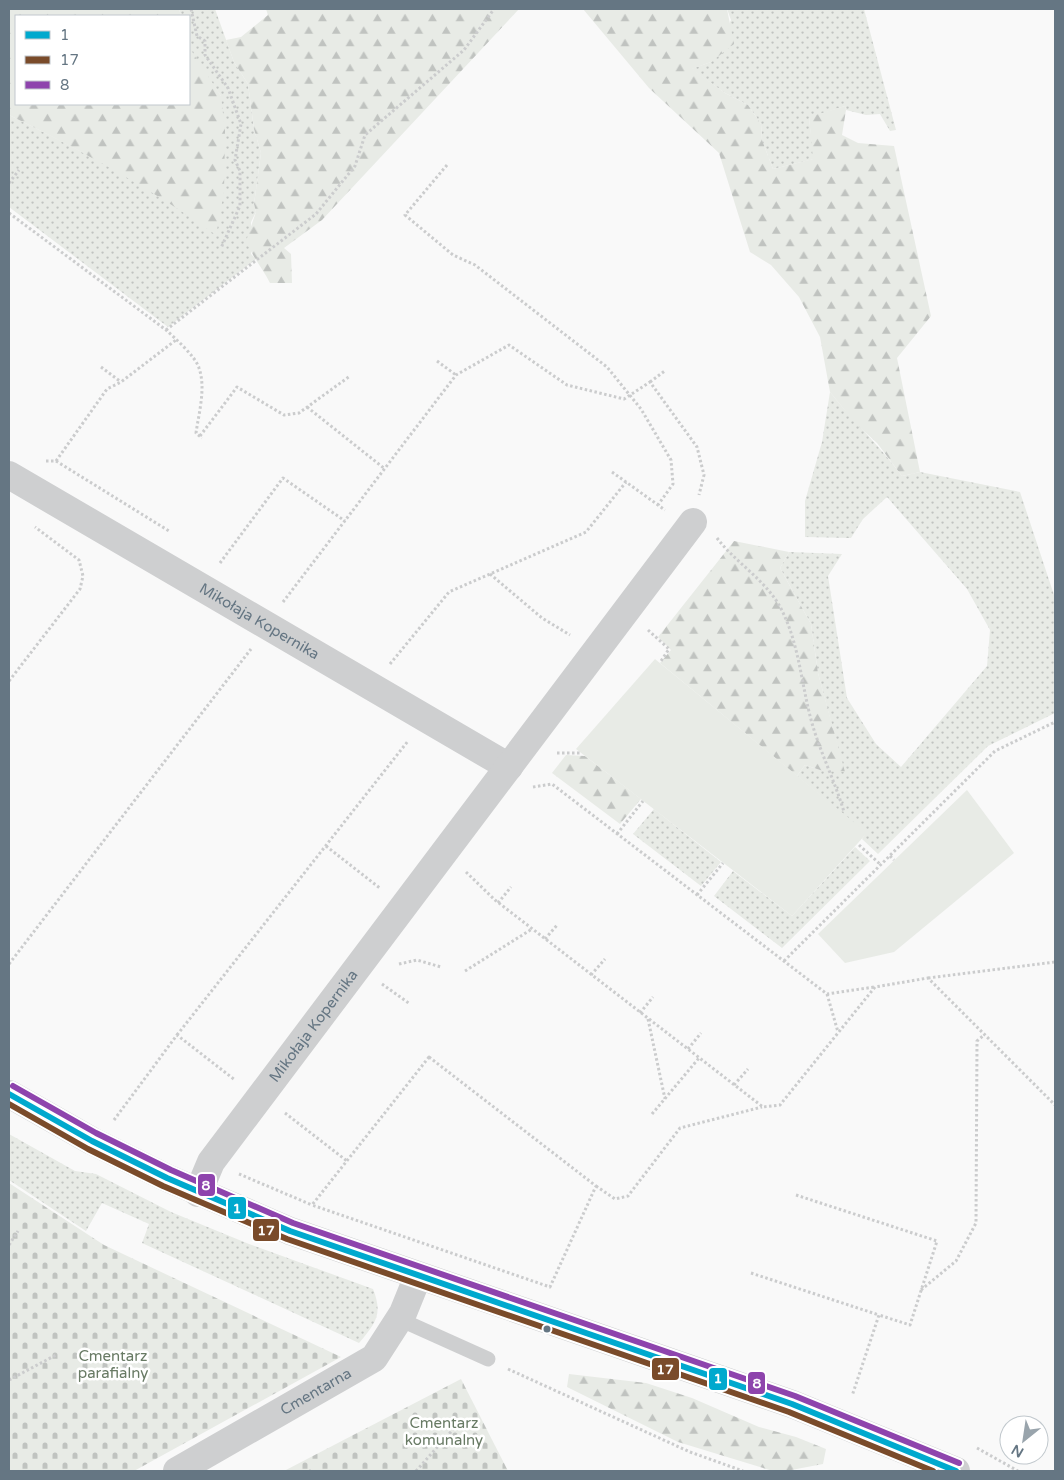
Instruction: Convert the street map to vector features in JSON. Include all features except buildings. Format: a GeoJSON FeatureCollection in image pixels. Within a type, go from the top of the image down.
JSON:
{"type":"FeatureCollection","features":[{"type":"Feature","properties":{"kind":"street","name":"Mikołaja Kopernika"},"geometry":{"type":"LineString","coordinates":[[9,475],[509,767]]}},
{"type":"Feature","properties":{"kind":"street","name":"Mikołaja Kopernika"},"geometry":{"type":"LineString","coordinates":[[198,1193],[211,1162],[596,651],[694,517]]}},
{"type":"Feature","properties":{"kind":"street"},"geometry":{"type":"LineString","coordinates":[[9,1094],[92,1140],[198,1193],[290,1231],[792,1404],[956,1471]]}},
{"type":"Feature","properties":{"kind":"street","name":"Cmentarna"},"geometry":{"type":"LineString","coordinates":[[177,1471],[374,1358],[399,1319],[418,1276]]}},
{"type":"Feature","properties":{"kind":"lane"},"geometry":{"type":"LineString","coordinates":[[399,1319],[488,1360]]}},
{"type":"Feature","properties":{"kind":"path"},"geometry":{"type":"LineString","coordinates":[[191,9],[197,36],[205,41],[205,55],[228,88],[241,124],[235,160],[240,171],[240,206],[221,248]]}},
{"type":"Feature","properties":{"kind":"path"},"geometry":{"type":"LineString","coordinates":[[166,330],[316,214],[355,166],[365,135],[464,50],[494,9]]}},
{"type":"Feature","properties":{"kind":"path"},"geometry":{"type":"LineString","coordinates":[[447,165],[405,215],[453,255],[475,265],[607,367],[641,409],[671,460],[673,484],[658,505]]}},
{"type":"Feature","properties":{"kind":"path"},"geometry":{"type":"LineString","coordinates":[[9,183],[20,170]]}},
{"type":"Feature","properties":{"kind":"path"},"geometry":{"type":"LineString","coordinates":[[9,213],[166,330],[199,366],[202,388],[196,433],[201,437],[237,387],[284,415],[299,413],[350,376]]}},
{"type":"Feature","properties":{"kind":"path"},"geometry":{"type":"LineString","coordinates":[[56,461],[107,389],[120,382],[176,340]]}},
{"type":"Feature","properties":{"kind":"path"},"geometry":{"type":"LineString","coordinates":[[291,607],[283,602],[456,375],[510,345],[567,385],[624,399],[666,370]]}},
{"type":"Feature","properties":{"kind":"path"},"geometry":{"type":"LineString","coordinates":[[437,361],[456,375]]}},
{"type":"Feature","properties":{"kind":"path"},"geometry":{"type":"LineString","coordinates":[[101,367],[120,382]]}},
{"type":"Feature","properties":{"kind":"path"},"geometry":{"type":"LineString","coordinates":[[650,382],[697,447],[704,475],[694,517]]}},
{"type":"Feature","properties":{"kind":"path"},"geometry":{"type":"LineString","coordinates":[[307,407],[385,469]]}},
{"type":"Feature","properties":{"kind":"path"},"geometry":{"type":"LineString","coordinates":[[612,472],[658,505],[694,517],[754,573],[778,604],[795,646],[815,733],[837,786],[844,812]]}},
{"type":"Feature","properties":{"kind":"path"},"geometry":{"type":"LineString","coordinates":[[220,563],[283,478],[345,521]]}},
{"type":"Feature","properties":{"kind":"path"},"geometry":{"type":"LineString","coordinates":[[387,667],[449,592],[586,532],[626,482]]}},
{"type":"Feature","properties":{"kind":"path"},"geometry":{"type":"LineString","coordinates":[[9,681],[80,589],[82,576],[79,560],[32,525]]}},
{"type":"Feature","properties":{"kind":"path"},"geometry":{"type":"LineString","coordinates":[[490,574],[542,618],[596,651]]}},
{"type":"Feature","properties":{"kind":"path"},"geometry":{"type":"LineString","coordinates":[[654,635],[669,649],[660,661]]}},
{"type":"Feature","properties":{"kind":"path"},"geometry":{"type":"LineString","coordinates":[[9,964],[254,645]]}},
{"type":"Feature","properties":{"kind":"path"},"geometry":{"type":"LineString","coordinates":[[784,961],[996,751],[1055,722]]}},
{"type":"Feature","properties":{"kind":"path"},"geometry":{"type":"LineString","coordinates":[[114,1121],[177,1035],[414,734]]}},
{"type":"Feature","properties":{"kind":"path"},"geometry":{"type":"LineString","coordinates":[[531,788],[538,784],[552,784],[827,994],[838,1032]]}},
{"type":"Feature","properties":{"kind":"path"},"geometry":{"type":"LineString","coordinates":[[617,834],[643,801]]}},
{"type":"Feature","properties":{"kind":"path"},"geometry":{"type":"LineString","coordinates":[[859,845],[881,865]]}},
{"type":"Feature","properties":{"kind":"path"},"geometry":{"type":"LineString","coordinates":[[326,846],[404,906]]}},
{"type":"Feature","properties":{"kind":"path"},"geometry":{"type":"LineString","coordinates":[[890,856],[894,860]]}},
{"type":"Feature","properties":{"kind":"path"},"geometry":{"type":"LineString","coordinates":[[697,895],[723,863]]}},
{"type":"Feature","properties":{"kind":"path"},"geometry":{"type":"LineString","coordinates":[[462,868],[498,903],[763,1107]]}},
{"type":"Feature","properties":{"kind":"path"},"geometry":{"type":"LineString","coordinates":[[498,903],[510,887]]}},
{"type":"Feature","properties":{"kind":"path"},"geometry":{"type":"LineString","coordinates":[[545,940],[558,924]]}},
{"type":"Feature","properties":{"kind":"path"},"geometry":{"type":"LineString","coordinates":[[465,971],[532,928]]}},
{"type":"Feature","properties":{"kind":"path"},"geometry":{"type":"LineString","coordinates":[[591,975],[604,959]]}},
{"type":"Feature","properties":{"kind":"path"},"geometry":{"type":"LineString","coordinates":[[395,968],[400,963],[417,960],[441,967]]}},
{"type":"Feature","properties":{"kind":"path"},"geometry":{"type":"LineString","coordinates":[[827,994],[928,978],[1055,962]]}},
{"type":"Feature","properties":{"kind":"path"},"geometry":{"type":"LineString","coordinates":[[376,991],[386,978]]}},
{"type":"Feature","properties":{"kind":"path"},"geometry":{"type":"LineString","coordinates":[[928,978],[1055,1105]]}},
{"type":"Feature","properties":{"kind":"path"},"geometry":{"type":"LineString","coordinates":[[382,983],[410,1004]]}},
{"type":"Feature","properties":{"kind":"path"},"geometry":{"type":"LineString","coordinates":[[596,1186],[550,1287],[312,1205],[430,1057],[596,1186],[615,1199],[628,1196],[680,1128],[763,1107],[780,1105],[875,987]]}},
{"type":"Feature","properties":{"kind":"path"},"geometry":{"type":"LineString","coordinates":[[640,1013],[653,996]]}},
{"type":"Feature","properties":{"kind":"path"},"geometry":{"type":"LineString","coordinates":[[648,1019],[665,1100]]}},
{"type":"Feature","properties":{"kind":"path"},"geometry":{"type":"LineString","coordinates":[[688,1049],[701,1033]]}},
{"type":"Feature","properties":{"kind":"path"},"geometry":{"type":"LineString","coordinates":[[177,1035],[236,1080]]}},
{"type":"Feature","properties":{"kind":"path"},"geometry":{"type":"LineString","coordinates":[[921,1290],[956,1261],[976,1223],[978,1041],[984,1035]]}},
{"type":"Feature","properties":{"kind":"path"},"geometry":{"type":"LineString","coordinates":[[652,1114],[699,1058]]}},
{"type":"Feature","properties":{"kind":"path"},"geometry":{"type":"LineString","coordinates":[[734,1085],[748,1069]]}},
{"type":"Feature","properties":{"kind":"path"},"geometry":{"type":"LineString","coordinates":[[289,1104],[284,1112],[347,1161]]}},
{"type":"Feature","properties":{"kind":"path"},"geometry":{"type":"LineString","coordinates":[[751,1273],[910,1325],[937,1241],[796,1195]]}},
{"type":"Feature","properties":{"kind":"path"},"geometry":{"type":"LineString","coordinates":[[9,1245],[18,1231]]}},
{"type":"Feature","properties":{"kind":"path"},"geometry":{"type":"LineString","coordinates":[[851,1399],[879,1315]]}},
{"type":"Feature","properties":{"kind":"path"},"geometry":{"type":"LineString","coordinates":[[9,1380],[56,1355]]}},
{"type":"Feature","properties":{"kind":"path"},"geometry":{"type":"LineString","coordinates":[[488,1360],[690,1452],[743,1471]]}},
{"type":"Feature","properties":{"kind":"path"},"geometry":{"type":"LineString","coordinates":[[416,1471],[457,1425]]}},
{"type":"Feature","properties":{"kind":"green space"},"geometry":{"type":"Polygon","coordinates":[[[9,9],[179,9],[181,15],[15,15],[15,105],[190,105],[190,49],[221,96],[225,131],[224,192],[216,235],[166,201],[115,170],[9,115],[9,9]]]}},
{"type":"Feature","properties":{"kind":"green space"},"geometry":{"type":"Polygon","coordinates":[[[179,9],[215,9],[234,62],[248,84],[254,129],[261,153],[254,204],[256,212],[251,222],[251,254],[256,259],[168,327],[9,207],[9,115],[115,170],[166,200],[216,234],[221,96],[190,52],[190,15],[181,15],[179,9]]]}},
{"type":"Feature","properties":{"kind":"green space"},"geometry":{"type":"Polygon","coordinates":[[[266,9],[519,9],[322,220],[284,248],[291,254],[292,283],[270,283],[246,241],[256,212],[254,204],[261,153],[254,129],[248,84],[234,62],[226,40],[241,37],[268,15],[266,9]]]}},
{"type":"Feature","properties":{"kind":"green space"},"geometry":{"type":"Polygon","coordinates":[[[583,9],[727,9],[734,44],[711,62],[692,69],[725,93],[748,105],[761,124],[762,140],[773,169],[813,159],[809,117],[845,106],[842,135],[858,143],[894,146],[931,316],[897,358],[920,472],[902,476],[877,443],[856,424],[830,392],[820,337],[799,297],[771,265],[750,252],[719,153],[649,88],[583,9]]]}},
{"type":"Feature","properties":{"kind":"green space"},"geometry":{"type":"Polygon","coordinates":[[[727,9],[864,9],[896,130],[890,131],[880,114],[866,115],[846,110],[845,106],[809,118],[814,159],[773,169],[762,140],[761,124],[748,105],[725,93],[691,69],[711,62],[731,20],[727,9]]]}},
{"type":"Feature","properties":{"kind":"green space"},"geometry":{"type":"Polygon","coordinates":[[[830,392],[902,476],[920,472],[1020,492],[1055,598],[1055,713],[988,746],[878,854],[862,839],[866,833],[797,776],[805,765],[823,771],[844,771],[818,673],[811,624],[780,568],[789,552],[842,554],[828,576],[847,698],[876,744],[901,767],[987,666],[990,630],[967,589],[887,497],[863,519],[851,538],[805,537],[805,501],[822,442],[830,392]]]}},
{"type":"Feature","properties":{"kind":"green space"},"geometry":{"type":"Polygon","coordinates":[[[734,541],[789,552],[780,568],[811,624],[818,673],[845,772],[823,771],[805,765],[797,776],[660,663],[671,650],[658,637],[734,541]]]}},
{"type":"Feature","properties":{"kind":"green space"},"geometry":{"type":"Polygon","coordinates":[[[655,659],[867,833],[792,916],[576,749],[655,659]]]}},
{"type":"Feature","properties":{"kind":"green space"},"geometry":{"type":"Polygon","coordinates":[[[566,755],[585,756],[641,799],[620,824],[552,773],[566,755]]]}},
{"type":"Feature","properties":{"kind":"green space"},"geometry":{"type":"Polygon","coordinates":[[[967,790],[1014,853],[894,952],[845,963],[818,934],[967,790]]]}},
{"type":"Feature","properties":{"kind":"green space"},"geometry":{"type":"Polygon","coordinates":[[[654,809],[721,862],[701,886],[633,834],[654,809]]]}},
{"type":"Feature","properties":{"kind":"green space"},"geometry":{"type":"Polygon","coordinates":[[[855,847],[870,861],[782,948],[714,896],[733,871],[792,916],[855,847]]]}},
{"type":"Feature","properties":{"kind":"green space"},"geometry":{"type":"Polygon","coordinates":[[[9,1134],[75,1171],[96,1174],[171,1212],[249,1244],[373,1289],[377,1305],[374,1324],[359,1343],[142,1243],[149,1224],[102,1203],[86,1231],[9,1180],[9,1134]]]}},
{"type":"Feature","properties":{"kind":"green space","name":"Cmentarz parafialny"},"geometry":{"type":"Polygon","coordinates":[[[9,1183],[104,1245],[341,1357],[134,1471],[9,1471],[9,1183]]]}},
{"type":"Feature","properties":{"kind":"green space"},"geometry":{"type":"Polygon","coordinates":[[[569,1374],[646,1383],[692,1398],[759,1427],[796,1437],[826,1449],[823,1464],[786,1471],[773,1471],[678,1442],[567,1387],[569,1374]]]}},
{"type":"Feature","properties":{"kind":"green space","name":"Cmentarz komunalny"},"geometry":{"type":"Polygon","coordinates":[[[461,1379],[508,1471],[284,1471],[461,1379]]]}},
{"type":"Feature","properties":{"kind":"transit line","name":"8"},"geometry":{"type":"LineString","coordinates":[[13,1086],[96,1133],[171,1170],[293,1223],[795,1396],[959,1463]]}},
{"type":"Feature","properties":{"kind":"transit line","name":"1"},"geometry":{"type":"LineString","coordinates":[[9,1094],[92,1141],[167,1178],[290,1231],[792,1404],[956,1471]]}},
{"type":"Feature","properties":{"kind":"transit line","name":"17"},"geometry":{"type":"LineString","coordinates":[[9,1104],[88,1149],[163,1186],[287,1239],[789,1412],[933,1471]]}}]}
